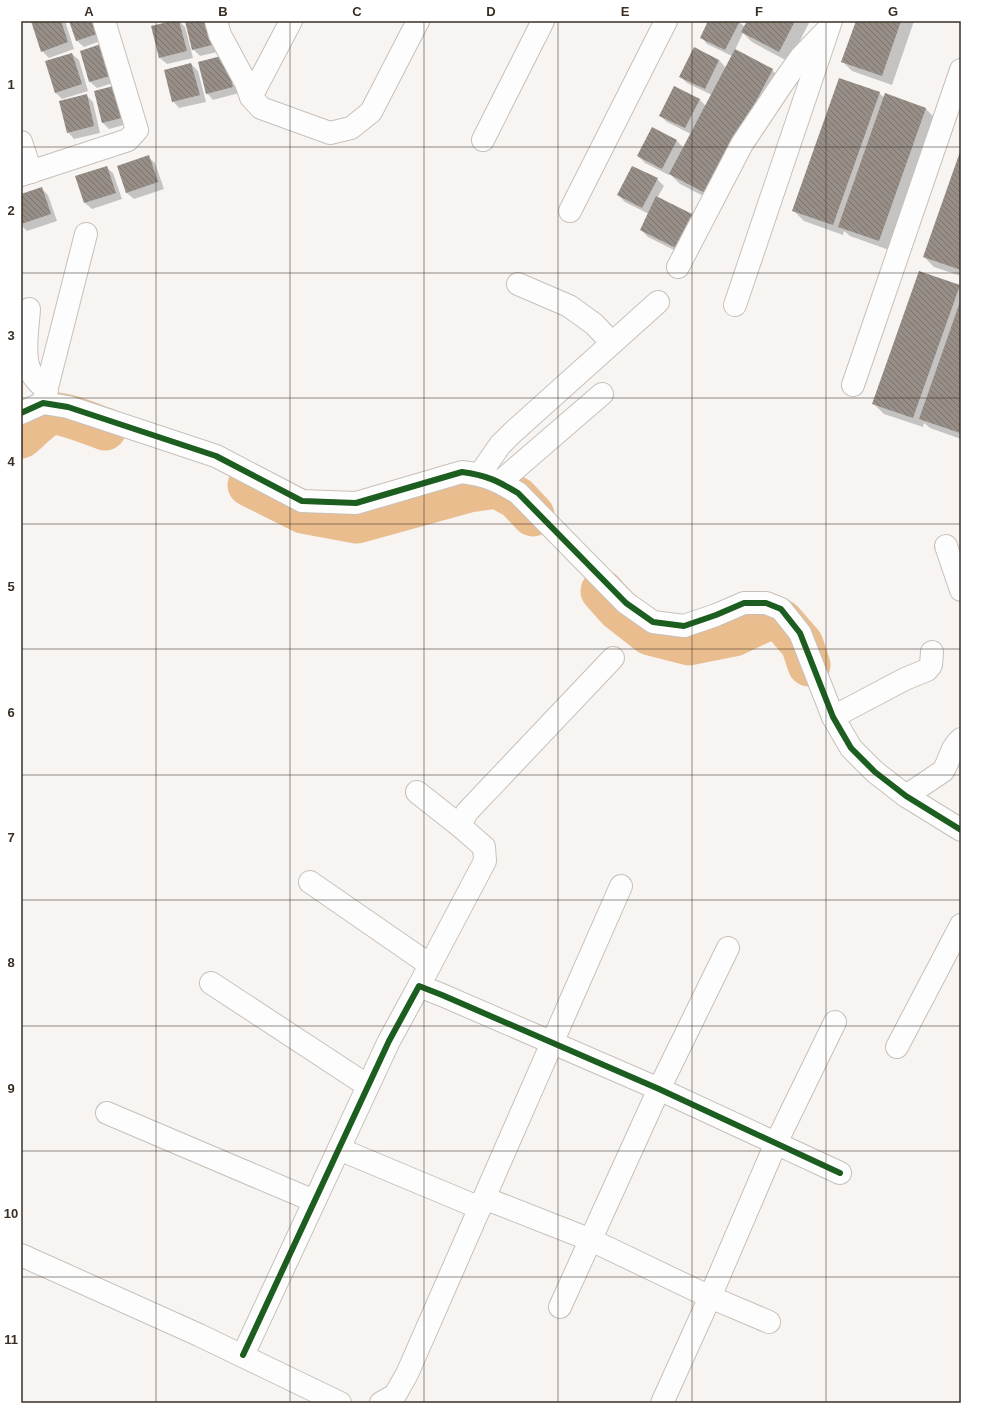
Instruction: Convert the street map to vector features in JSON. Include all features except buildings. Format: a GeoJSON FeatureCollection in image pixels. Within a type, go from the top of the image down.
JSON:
{"type":"FeatureCollection","features":[{"type":"Feature","properties":{"kind":"street"},"geometry":{"type":"LineString","coordinates":[[21,142],[26,174],[128,140],[137,130],[104,21]]}},
{"type":"Feature","properties":{"kind":"street"},"geometry":{"type":"LineString","coordinates":[[216,21],[220,35],[246,83],[251,97],[261,108],[330,132],[351,128],[371,112],[418,21]]}},
{"type":"Feature","properties":{"kind":"street"},"geometry":{"type":"LineString","coordinates":[[251,97],[291,21]]}},
{"type":"Feature","properties":{"kind":"street"},"geometry":{"type":"LineString","coordinates":[[483,140],[543,21]]}},
{"type":"Feature","properties":{"kind":"street"},"geometry":{"type":"LineString","coordinates":[[570,211],[666,21]]}},
{"type":"Feature","properties":{"kind":"street"},"geometry":{"type":"LineString","coordinates":[[678,266],[742,144],[782,84],[802,57],[830,24]]}},
{"type":"Feature","properties":{"kind":"street"},"geometry":{"type":"LineString","coordinates":[[735,305],[830,24]]}},
{"type":"Feature","properties":{"kind":"street"},"geometry":{"type":"LineString","coordinates":[[853,385],[961,70]]}},
{"type":"Feature","properties":{"kind":"street"},"geometry":{"type":"LineString","coordinates":[[21,413],[45,396],[86,234]]}},
{"type":"Feature","properties":{"kind":"street"},"geometry":{"type":"LineString","coordinates":[[518,284],[570,306],[594,324],[612,343]]}},
{"type":"Feature","properties":{"kind":"street"},"geometry":{"type":"LineString","coordinates":[[480,474],[500,445],[658,302]]}},
{"type":"Feature","properties":{"kind":"street"},"geometry":{"type":"LineString","coordinates":[[29,309],[26,357],[29,369],[45,396],[68,407],[216,456],[302,501],[356,503],[462,472],[480,474],[500,482],[518,493],[626,602],[653,622],[684,626],[744,603],[766,604],[781,609],[800,633],[833,718],[852,748],[875,772],[906,796],[961,830]]}},
{"type":"Feature","properties":{"kind":"street"},"geometry":{"type":"LineString","coordinates":[[500,482],[602,394]]}},
{"type":"Feature","properties":{"kind":"street"},"geometry":{"type":"LineString","coordinates":[[946,546],[961,590]]}},
{"type":"Feature","properties":{"kind":"street"},"geometry":{"type":"LineString","coordinates":[[833,718],[905,679],[927,670],[931,665],[932,652]]}},
{"type":"Feature","properties":{"kind":"street"},"geometry":{"type":"LineString","coordinates":[[460,826],[467,812],[480,797],[613,658]]}},
{"type":"Feature","properties":{"kind":"street"},"geometry":{"type":"LineString","coordinates":[[906,796],[943,772],[954,745],[961,739]]}},
{"type":"Feature","properties":{"kind":"street"},"geometry":{"type":"LineString","coordinates":[[243,1355],[389,1041],[485,861],[484,848],[460,826],[417,792]]}},
{"type":"Feature","properties":{"kind":"street"},"geometry":{"type":"LineString","coordinates":[[310,882],[430,964]]}},
{"type":"Feature","properties":{"kind":"street"},"geometry":{"type":"LineString","coordinates":[[381,1403],[395,1395],[408,1374],[621,886]]}},
{"type":"Feature","properties":{"kind":"street"},"geometry":{"type":"LineString","coordinates":[[896,1047],[961,925]]}},
{"type":"Feature","properties":{"kind":"street"},"geometry":{"type":"LineString","coordinates":[[560,1307],[659,1089],[728,948]]}},
{"type":"Feature","properties":{"kind":"street"},"geometry":{"type":"LineString","coordinates":[[211,984],[368,1086]]}},
{"type":"Feature","properties":{"kind":"street"},"geometry":{"type":"LineString","coordinates":[[419,986],[659,1089],[840,1173]]}},
{"type":"Feature","properties":{"kind":"street"},"geometry":{"type":"LineString","coordinates":[[662,1403],[710,1297],[776,1143],[835,1022]]}},
{"type":"Feature","properties":{"kind":"street"},"geometry":{"type":"LineString","coordinates":[[107,1113],[314,1201]]}},
{"type":"Feature","properties":{"kind":"street"},"geometry":{"type":"LineString","coordinates":[[338,1149],[482,1203],[591,1240],[710,1297],[769,1322]]}},
{"type":"Feature","properties":{"kind":"street"},"geometry":{"type":"LineString","coordinates":[[21,1256],[243,1355],[340,1403]]}},
{"type":"Feature","properties":{"kind":"waterway"},"geometry":{"type":"LineString","coordinates":[[21,437],[39,421],[51,414],[69,416],[105,429]]}},
{"type":"Feature","properties":{"kind":"waterway"},"geometry":{"type":"LineString","coordinates":[[249,485],[303,512],[357,522],[469,491],[497,487],[517,498],[533,515]]}},
{"type":"Feature","properties":{"kind":"waterway"},"geometry":{"type":"LineString","coordinates":[[602,591],[618,609],[650,634],[689,644],[734,635],[770,618],[782,621],[802,644],[809,665]]}},
{"type":"Feature","properties":{"kind":"cycle path"},"geometry":{"type":"LineString","coordinates":[[21,413],[43,403],[68,407],[216,456],[302,501],[356,503],[462,472],[478,475],[498,482],[518,493],[626,603],[653,622],[684,626],[744,603],[766,603],[781,609],[800,633],[833,717],[851,748],[875,772],[906,796],[961,830]]}},
{"type":"Feature","properties":{"kind":"cycle path"},"geometry":{"type":"LineString","coordinates":[[243,1355],[389,1041],[419,986],[659,1089],[840,1173]]}}]}
